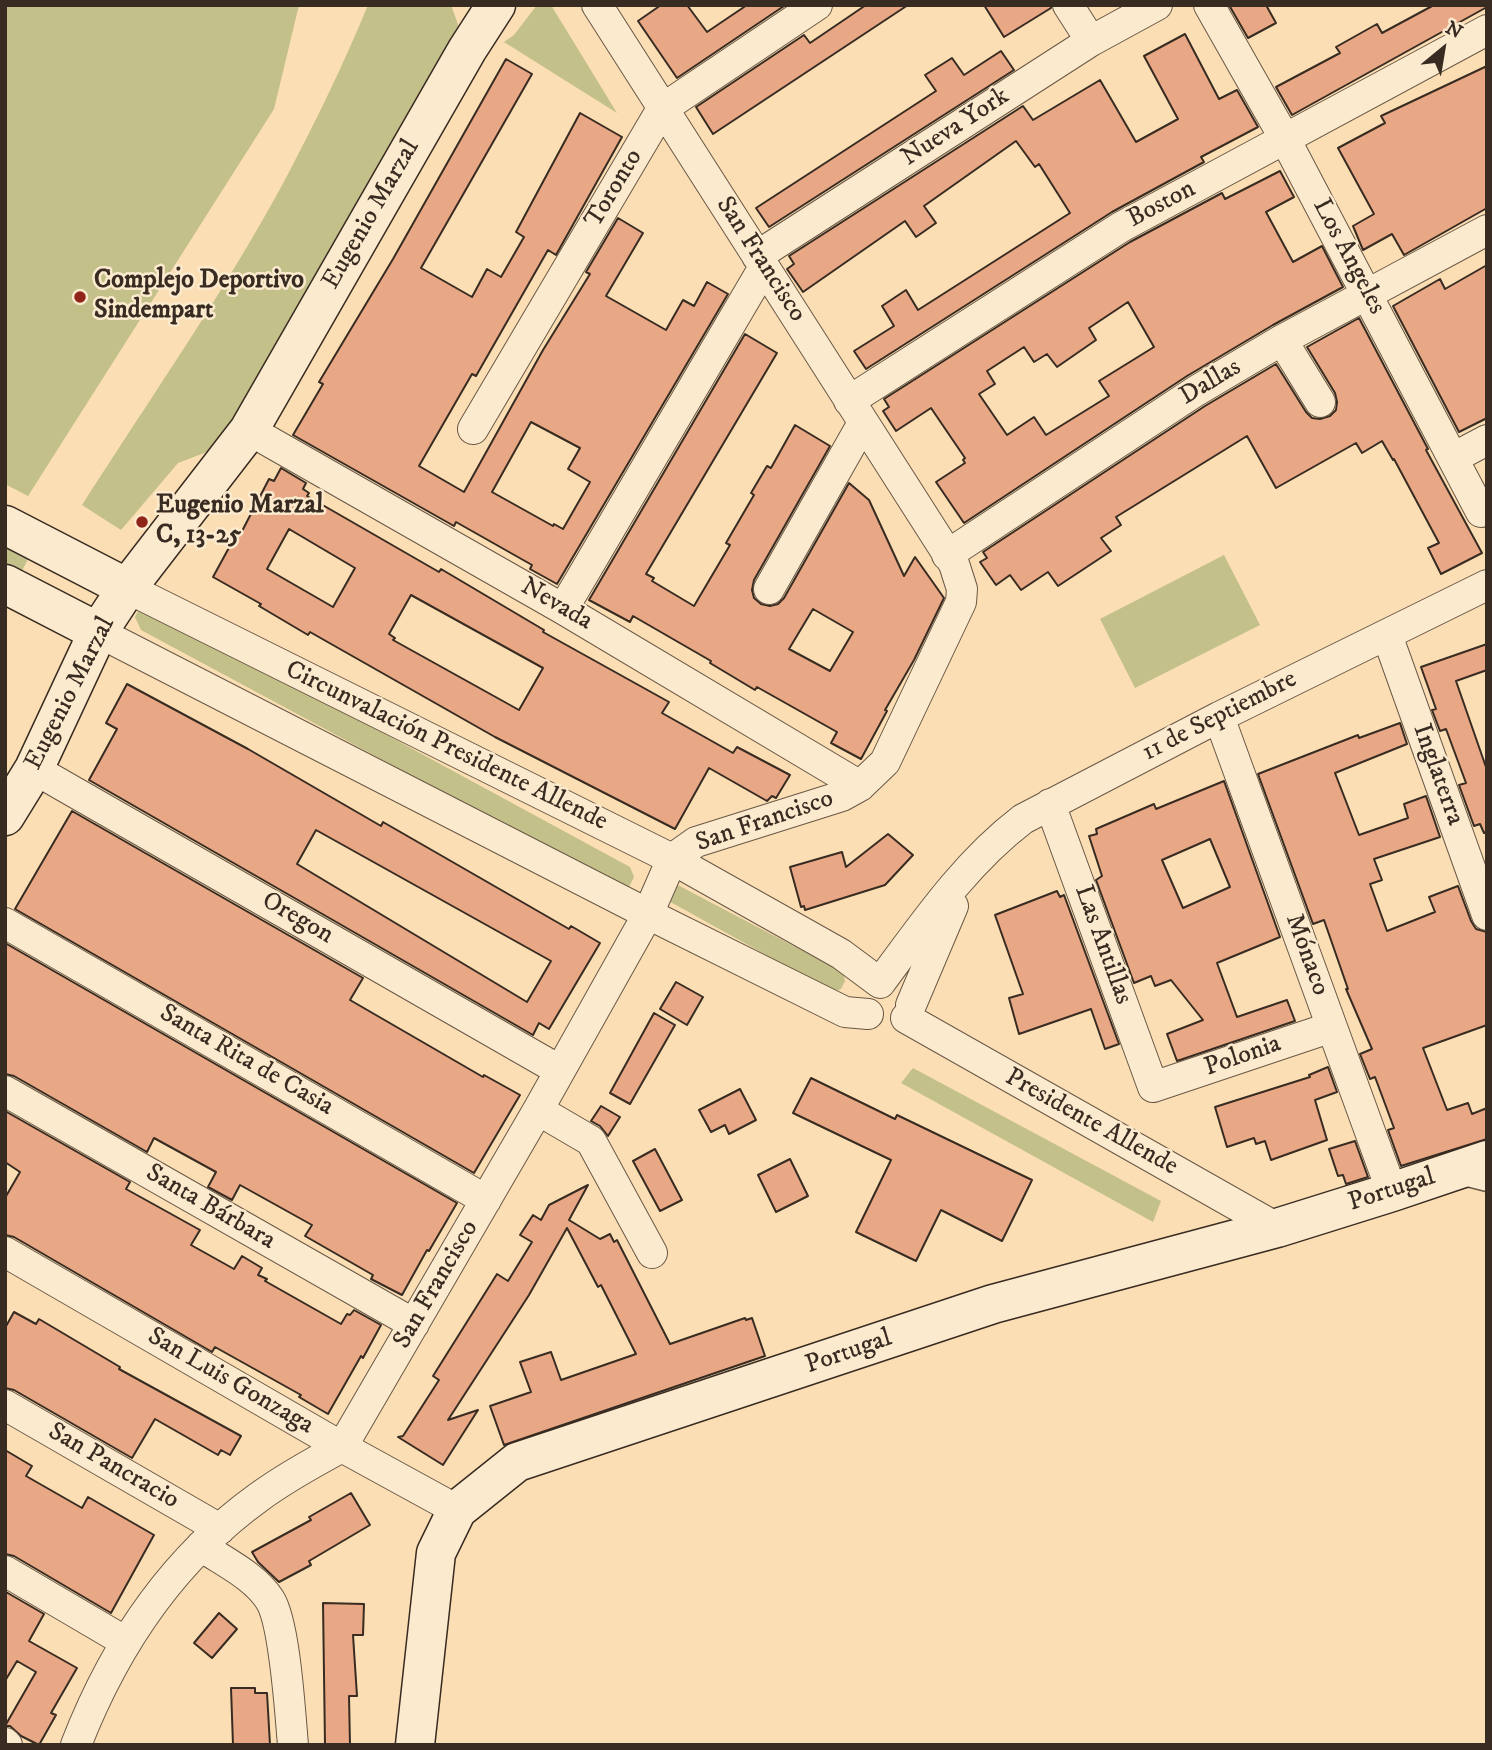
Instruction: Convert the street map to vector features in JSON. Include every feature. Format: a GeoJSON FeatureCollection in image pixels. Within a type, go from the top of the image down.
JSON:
{"type":"FeatureCollection","features":[{"type":"Feature","properties":{"kind":"main road","name":"Eugenio Marzal"},"geometry":{"type":"LineString","coordinates":[[5,816],[34,769],[98,632],[127,588],[249,430],[467,50],[496,5]]}},
{"type":"Feature","properties":{"kind":"main road","name":"Circunvalación Presidente Allende"},"geometry":{"type":"LineString","coordinates":[[5,525],[127,588]]}},
{"type":"Feature","properties":{"kind":"main road","name":"Circunvalación Presidente Allende"},"geometry":{"type":"LineString","coordinates":[[5,584],[98,632]]}},
{"type":"Feature","properties":{"kind":"main road","name":"Portugal"},"geometry":{"type":"LineString","coordinates":[[415,1745],[436,1553],[457,1510],[517,1462],[993,1304],[1277,1228],[1487,1160]]}},
{"type":"Feature","properties":{"kind":"street","name":"San Francisco"},"geometry":{"type":"LineString","coordinates":[[342,1447],[538,1110],[648,914],[671,859],[696,842],[824,803],[860,786],[885,762],[961,602],[959,576],[947,555],[597,5]]}},
{"type":"Feature","properties":{"kind":"street","name":"Toronto"},"geometry":{"type":"LineString","coordinates":[[473,429],[662,109],[817,5]]}},
{"type":"Feature","properties":{"kind":"street"},"geometry":{"type":"LineString","coordinates":[[1068,5],[1091,41]]}},
{"type":"Feature","properties":{"kind":"street","name":"Nueva York"},"geometry":{"type":"LineString","coordinates":[[563,609],[760,262],[1091,41],[1157,5]]}},
{"type":"Feature","properties":{"kind":"street","name":"Los Angeles"},"geometry":{"type":"LineString","coordinates":[[1209,5],[1285,139],[1481,512]]}},
{"type":"Feature","properties":{"kind":"street","name":"Boston"},"geometry":{"type":"LineString","coordinates":[[769,589],[856,412],[1121,227],[1487,30]]}},
{"type":"Feature","properties":{"kind":"street","name":"Dallas"},"geometry":{"type":"LineString","coordinates":[[947,555],[1196,391],[1282,340],[1487,230]]}},
{"type":"Feature","properties":{"kind":"street"},"geometry":{"type":"LineString","coordinates":[[1282,340],[1320,402]]}},
{"type":"Feature","properties":{"kind":"street","name":"Nevada"},"geometry":{"type":"LineString","coordinates":[[249,430],[563,609],[860,786]]}},
{"type":"Feature","properties":{"kind":"street"},"geometry":{"type":"LineString","coordinates":[[1453,458],[1487,440]]}},
{"type":"Feature","properties":{"kind":"street","name":"11 de Septiembre"},"geometry":{"type":"LineString","coordinates":[[880,983],[968,870],[998,838],[1023,819],[1219,717],[1487,584]]}},
{"type":"Feature","properties":{"kind":"street","name":"Circunvalación Presidente Allende"},"geometry":{"type":"LineString","coordinates":[[98,632],[845,1012],[868,1014],[872,1020],[893,1026],[908,1012],[907,991],[901,986],[894,982],[880,983],[841,954],[671,859],[127,588]]}},
{"type":"Feature","properties":{"kind":"street","name":"Inglaterra"},"geometry":{"type":"LineString","coordinates":[[1387,635],[1487,915]]}},
{"type":"Feature","properties":{"kind":"street","name":"Mónaco"},"geometry":{"type":"LineString","coordinates":[[1219,717],[1392,1192]]}},
{"type":"Feature","properties":{"kind":"street","name":"Oregon"},"geometry":{"type":"LineString","coordinates":[[34,769],[559,1070]]}},
{"type":"Feature","properties":{"kind":"street","name":"Las Antillas"},"geometry":{"type":"LineString","coordinates":[[1050,804],[1153,1087]]}},
{"type":"Feature","properties":{"kind":"street","name":"11 de Septiembre"},"geometry":{"type":"LineString","coordinates":[[908,1012],[968,870]]}},
{"type":"Feature","properties":{"kind":"street","name":"Santa Rita de Casia"},"geometry":{"type":"LineString","coordinates":[[5,923],[486,1200]]}},
{"type":"Feature","properties":{"kind":"street"},"geometry":{"type":"LineString","coordinates":[[868,1014],[866,1000],[873,987],[880,983]]}},
{"type":"Feature","properties":{"kind":"street","name":"Presidente Allende"},"geometry":{"type":"LineString","coordinates":[[908,1012],[1277,1228]]}},
{"type":"Feature","properties":{"kind":"street","name":"Polonia"},"geometry":{"type":"LineString","coordinates":[[1153,1087],[1332,1027]]}},
{"type":"Feature","properties":{"kind":"street","name":"Santa Bárbara"},"geometry":{"type":"LineString","coordinates":[[5,1091],[414,1324]]}},
{"type":"Feature","properties":{"kind":"street"},"geometry":{"type":"LineString","coordinates":[[538,1110],[591,1141],[652,1253]]}},
{"type":"Feature","properties":{"kind":"street","name":"San Luis Gonzaga"},"geometry":{"type":"LineString","coordinates":[[5,1252],[342,1447],[457,1510]]}},
{"type":"Feature","properties":{"kind":"street","name":"San Pancracio"},"geometry":{"type":"LineString","coordinates":[[5,1405],[211,1537],[257,1584],[270,1600],[279,1620],[293,1745]]}},
{"type":"Feature","properties":{"kind":"street"},"geometry":{"type":"LineString","coordinates":[[76,1745],[103,1681],[148,1608],[211,1537],[258,1497],[342,1447]]}},
{"type":"Feature","properties":{"kind":"street"},"geometry":{"type":"LineString","coordinates":[[5,1571],[126,1642]]}},
{"type":"Feature","properties":{"kind":"lane"},"geometry":{"type":"LineString","coordinates":[[1444,1174],[1487,1184]]}},
{"type":"Feature","properties":{"kind":"shaded area","name":"Complejo Deportivo Sindempart"},"geometry":{"type":"Polygon","coordinates":[[[5,5],[299,5],[274,109],[28,496],[5,484],[5,5]]]}},
{"type":"Feature","properties":{"kind":"shaded area"},"geometry":{"type":"Polygon","coordinates":[[[368,5],[451,5],[459,27],[234,420],[212,450],[178,463],[121,530],[82,505],[215,300],[265,216],[320,112],[368,5]]]}},
{"type":"Feature","properties":{"kind":"shaded area"},"geometry":{"type":"Polygon","coordinates":[[[537,5],[551,5],[617,113],[504,42],[514,35],[537,5]]]}},
{"type":"Feature","properties":{"kind":"shaded area"},"geometry":{"type":"Polygon","coordinates":[[[5,545],[29,557],[20,575],[5,568],[5,545]]]}},
{"type":"Feature","properties":{"kind":"shaded area"},"geometry":{"type":"Polygon","coordinates":[[[1224,555],[1260,625],[1135,688],[1100,619],[1224,555]]]}},
{"type":"Feature","properties":{"kind":"shaded area"},"geometry":{"type":"Polygon","coordinates":[[[151,607],[630,867],[634,877],[629,887],[615,885],[141,630],[135,617],[139,609],[151,607]]]}},
{"type":"Feature","properties":{"kind":"shaded area"},"geometry":{"type":"Polygon","coordinates":[[[674,883],[843,972],[845,981],[841,989],[833,992],[665,899],[674,883]]]}},
{"type":"Feature","properties":{"kind":"shaded area"},"geometry":{"type":"Polygon","coordinates":[[[913,1068],[1161,1201],[1153,1222],[901,1083],[913,1068]]]}},
{"type":"Feature","properties":{"kind":"building"},"geometry":{"type":"Polygon","coordinates":[[[661,5],[687,5],[707,32],[747,5],[784,6],[677,78],[638,21],[661,5]]]}},
{"type":"Feature","properties":{"kind":"building"},"geometry":{"type":"Polygon","coordinates":[[[866,5],[908,5],[713,134],[696,107],[804,35],[810,43],[866,5]]]}},
{"type":"Feature","properties":{"kind":"building"},"geometry":{"type":"Polygon","coordinates":[[[984,5],[1051,5],[1051,8],[1004,37],[984,5]]]}},
{"type":"Feature","properties":{"kind":"building"},"geometry":{"type":"Polygon","coordinates":[[[1229,5],[1266,5],[1276,23],[1248,38],[1229,5]]]}},
{"type":"Feature","properties":{"kind":"building"},"geometry":{"type":"Polygon","coordinates":[[[1434,5],[1487,7],[1292,115],[1276,87],[1340,53],[1336,47],[1377,24],[1382,33],[1434,5]]]}},
{"type":"Feature","properties":{"kind":"building"},"geometry":{"type":"Polygon","coordinates":[[[1185,34],[1219,99],[1237,90],[1258,127],[1201,157],[1204,162],[1112,212],[866,369],[854,351],[894,326],[882,306],[906,290],[918,310],[1070,213],[1039,164],[1035,167],[1016,141],[924,206],[936,223],[916,237],[905,221],[803,292],[787,269],[794,264],[789,256],[1023,106],[1033,120],[1100,80],[1136,142],[1178,119],[1144,56],[1185,34]]]}},
{"type":"Feature","properties":{"kind":"building"},"geometry":{"type":"Polygon","coordinates":[[[1001,51],[1014,70],[769,227],[756,208],[936,91],[925,75],[952,58],[964,75],[1001,51]]]}},
{"type":"Feature","properties":{"kind":"building"},"geometry":{"type":"Polygon","coordinates":[[[506,59],[532,74],[421,268],[472,297],[487,269],[501,277],[524,237],[516,232],[580,113],[622,137],[556,255],[548,250],[476,376],[472,374],[419,466],[464,492],[543,350],[590,274],[586,272],[618,218],[643,233],[606,296],[666,330],[683,300],[694,306],[707,282],[728,294],[557,584],[530,569],[532,565],[456,522],[454,526],[293,435],[323,384],[319,382],[393,259],[506,59]],[[531,422],[492,492],[563,529],[590,482],[568,469],[580,448],[531,422]]]}},
{"type":"Feature","properties":{"kind":"building"},"geometry":{"type":"Polygon","coordinates":[[[1487,66],[1487,208],[1404,255],[1392,234],[1363,250],[1353,226],[1374,214],[1338,148],[1385,123],[1381,116],[1487,66]]]}},
{"type":"Feature","properties":{"kind":"building"},"geometry":{"type":"Polygon","coordinates":[[[1280,171],[1294,197],[1266,212],[1293,262],[1322,246],[1343,287],[1187,376],[964,523],[936,482],[965,463],[965,458],[931,408],[896,431],[883,411],[889,407],[884,399],[1130,242],[1222,193],[1225,199],[1280,171]],[[1128,302],[1089,328],[1096,340],[1057,367],[1047,354],[1034,362],[1024,347],[987,371],[995,384],[979,394],[1007,435],[1034,417],[1046,435],[1109,396],[1099,381],[1154,347],[1128,302]]]}},
{"type":"Feature","properties":{"kind":"building"},"geometry":{"type":"Polygon","coordinates":[[[1487,265],[1487,418],[1459,432],[1393,306],[1440,279],[1445,289],[1487,265]]]}},
{"type":"Feature","properties":{"kind":"building"},"geometry":{"type":"Polygon","coordinates":[[[1359,318],[1482,553],[1441,574],[1428,548],[1439,543],[1382,441],[1362,453],[1356,443],[1276,488],[1247,436],[1116,517],[1121,525],[1101,538],[1111,551],[1058,586],[1048,572],[1021,590],[1010,575],[996,585],[980,562],[987,558],[983,552],[1205,406],[1276,364],[1312,418],[1330,416],[1336,410],[1335,393],[1307,347],[1359,318]]]}},
{"type":"Feature","properties":{"kind":"building"},"geometry":{"type":"Polygon","coordinates":[[[745,334],[777,353],[646,574],[654,578],[652,581],[694,606],[730,545],[726,543],[754,495],[751,493],[767,466],[771,468],[795,425],[830,446],[754,580],[754,598],[761,604],[770,606],[778,604],[784,598],[849,483],[869,500],[904,576],[915,557],[944,598],[861,759],[831,743],[837,732],[757,687],[755,690],[633,616],[630,622],[589,600],[745,334]],[[813,609],[789,649],[830,671],[853,632],[813,609]]]}},
{"type":"Feature","properties":{"kind":"building"},"geometry":{"type":"Polygon","coordinates":[[[281,468],[306,483],[303,489],[309,493],[307,496],[439,572],[441,569],[544,630],[543,632],[669,702],[662,713],[733,753],[737,747],[790,775],[776,798],[772,796],[767,801],[709,768],[675,829],[495,737],[310,632],[308,635],[213,577],[237,533],[240,535],[269,479],[274,481],[281,468]],[[289,529],[267,569],[333,607],[355,568],[289,529]],[[411,595],[389,634],[395,638],[393,640],[519,710],[543,668],[411,595]]]}},
{"type":"Feature","properties":{"kind":"building"},"geometry":{"type":"Polygon","coordinates":[[[1487,644],[1487,670],[1456,681],[1487,770],[1487,832],[1484,833],[1480,824],[1474,826],[1459,785],[1466,783],[1446,729],[1440,731],[1432,710],[1436,709],[1421,667],[1487,644]]]}},
{"type":"Feature","properties":{"kind":"building"},"geometry":{"type":"Polygon","coordinates":[[[127,684],[248,749],[381,826],[383,822],[569,929],[571,926],[600,943],[549,1029],[539,1023],[533,1035],[89,780],[117,729],[106,723],[127,684]],[[316,830],[297,864],[527,1002],[551,961],[316,830]]]}},
{"type":"Feature","properties":{"kind":"building"},"geometry":{"type":"Polygon","coordinates":[[[1400,723],[1407,744],[1335,773],[1359,835],[1408,818],[1404,804],[1426,796],[1440,837],[1374,859],[1382,880],[1370,884],[1387,931],[1435,912],[1429,897],[1458,886],[1476,929],[1487,932],[1487,1025],[1423,1048],[1447,1110],[1468,1103],[1472,1114],[1487,1108],[1487,1139],[1401,1166],[1388,1130],[1394,1128],[1375,1077],[1370,1079],[1360,1054],[1372,1049],[1346,989],[1324,920],[1313,924],[1258,774],[1358,735],[1359,738],[1400,723]]]}},
{"type":"Feature","properties":{"kind":"building"},"geometry":{"type":"Polygon","coordinates":[[[1224,781],[1280,937],[1217,963],[1237,1017],[1287,1000],[1295,1021],[1177,1061],[1167,1034],[1203,1020],[1171,980],[1155,986],[1151,976],[1134,983],[1096,880],[1102,876],[1089,836],[1097,834],[1096,829],[1154,804],[1156,809],[1224,781]],[[1210,839],[1162,860],[1183,908],[1230,887],[1210,839]]]}},
{"type":"Feature","properties":{"kind":"building"},"geometry":{"type":"Polygon","coordinates":[[[72,811],[363,978],[350,1000],[483,1077],[484,1075],[520,1095],[474,1173],[15,909],[72,811]]]}},
{"type":"Feature","properties":{"kind":"building"},"geometry":{"type":"Polygon","coordinates":[[[888,834],[913,855],[885,885],[805,910],[804,906],[801,907],[790,867],[842,852],[846,867],[888,834]]]}},
{"type":"Feature","properties":{"kind":"building"},"geometry":{"type":"Polygon","coordinates":[[[1057,891],[1060,897],[1064,895],[1119,1044],[1105,1049],[1091,1009],[1019,1034],[1009,998],[1023,994],[995,915],[1057,891]]]}},
{"type":"Feature","properties":{"kind":"building"},"geometry":{"type":"Polygon","coordinates":[[[5,943],[457,1203],[402,1295],[371,1279],[373,1275],[305,1236],[312,1225],[240,1185],[232,1200],[208,1187],[216,1172],[154,1138],[147,1152],[14,1076],[5,1074],[5,943]]]}},
{"type":"Feature","properties":{"kind":"building"},"geometry":{"type":"Polygon","coordinates":[[[676,982],[703,997],[687,1025],[660,1009],[676,982]]]}},
{"type":"Feature","properties":{"kind":"building"},"geometry":{"type":"Polygon","coordinates":[[[654,1013],[675,1025],[630,1104],[610,1093],[654,1013]]]}},
{"type":"Feature","properties":{"kind":"building"},"geometry":{"type":"Polygon","coordinates":[[[1328,1067],[1337,1092],[1315,1100],[1327,1140],[1271,1160],[1265,1141],[1256,1144],[1254,1138],[1227,1147],[1215,1107],[1310,1077],[1309,1075],[1328,1067]]]}},
{"type":"Feature","properties":{"kind":"building"},"geometry":{"type":"Polygon","coordinates":[[[811,1078],[895,1119],[897,1115],[1032,1180],[1002,1241],[941,1210],[916,1261],[856,1232],[891,1160],[793,1113],[811,1078]]]}},
{"type":"Feature","properties":{"kind":"building"},"geometry":{"type":"Polygon","coordinates":[[[740,1089],[756,1120],[729,1134],[725,1125],[711,1132],[699,1110],[740,1089]]]}},
{"type":"Feature","properties":{"kind":"building"},"geometry":{"type":"Polygon","coordinates":[[[601,1106],[620,1117],[608,1136],[600,1126],[591,1121],[601,1106]]]}},
{"type":"Feature","properties":{"kind":"building"},"geometry":{"type":"Polygon","coordinates":[[[5,1111],[130,1182],[126,1189],[200,1230],[191,1245],[234,1269],[242,1256],[262,1268],[258,1275],[267,1279],[265,1281],[341,1324],[347,1314],[350,1315],[354,1310],[381,1325],[328,1414],[299,1397],[301,1395],[215,1347],[212,1352],[14,1237],[5,1235],[5,1198],[20,1172],[5,1162],[5,1111]]]}},
{"type":"Feature","properties":{"kind":"building"},"geometry":{"type":"Polygon","coordinates":[[[1355,1141],[1368,1177],[1346,1184],[1343,1175],[1338,1176],[1329,1149],[1355,1141]]]}},
{"type":"Feature","properties":{"kind":"building"},"geometry":{"type":"Polygon","coordinates":[[[655,1149],[682,1200],[660,1211],[633,1161],[655,1149]]]}},
{"type":"Feature","properties":{"kind":"building"},"geometry":{"type":"Polygon","coordinates":[[[790,1159],[808,1196],[776,1212],[758,1175],[790,1159]]]}},
{"type":"Feature","properties":{"kind":"building"},"geometry":{"type":"Polygon","coordinates":[[[588,1185],[569,1220],[600,1239],[610,1234],[614,1242],[617,1240],[670,1344],[745,1318],[752,1318],[765,1356],[504,1445],[490,1406],[531,1392],[520,1362],[551,1352],[561,1380],[636,1354],[601,1285],[598,1287],[567,1228],[529,1295],[448,1420],[478,1410],[443,1465],[398,1437],[403,1436],[439,1380],[433,1376],[497,1274],[508,1281],[532,1242],[520,1235],[533,1215],[541,1220],[549,1205],[588,1185]]]}},
{"type":"Feature","properties":{"kind":"building"},"geometry":{"type":"Polygon","coordinates":[[[14,1312],[36,1324],[39,1319],[120,1367],[119,1369],[241,1436],[230,1455],[221,1450],[218,1455],[155,1419],[132,1458],[14,1390],[5,1388],[5,1328],[14,1312]]]}},
{"type":"Feature","properties":{"kind":"building"},"geometry":{"type":"Polygon","coordinates":[[[5,1450],[32,1466],[26,1476],[82,1508],[88,1497],[154,1535],[111,1613],[14,1556],[5,1554],[5,1450]]]}},
{"type":"Feature","properties":{"kind":"building"},"geometry":{"type":"Polygon","coordinates":[[[351,1493],[370,1525],[309,1561],[311,1565],[279,1582],[258,1562],[252,1552],[311,1520],[309,1517],[351,1493]]]}},
{"type":"Feature","properties":{"kind":"building"},"geometry":{"type":"Polygon","coordinates":[[[6,1592],[44,1614],[29,1641],[77,1668],[51,1713],[56,1715],[39,1745],[21,1736],[10,1726],[5,1726],[36,1672],[17,1661],[5,1681],[6,1592]]]}},
{"type":"Feature","properties":{"kind":"building"},"geometry":{"type":"Polygon","coordinates":[[[323,1603],[364,1604],[363,1635],[353,1635],[357,1696],[349,1696],[350,1745],[325,1745],[323,1603]]]}},
{"type":"Feature","properties":{"kind":"building"},"geometry":{"type":"Polygon","coordinates":[[[219,1613],[237,1629],[212,1658],[194,1643],[219,1613]]]}},
{"type":"Feature","properties":{"kind":"building"},"geometry":{"type":"Polygon","coordinates":[[[231,1688],[255,1688],[255,1693],[267,1693],[270,1745],[233,1745],[231,1688]]]}},
{"type":"Feature","properties":{"kind":"place","name":"Complejo Deportivo Sindempart"},"geometry":{"type":"Point","coordinates":[80,297]}},
{"type":"Feature","properties":{"kind":"place","name":"Eugenio Marzal C, 13-25"},"geometry":{"type":"Point","coordinates":[142,522]}}]}
